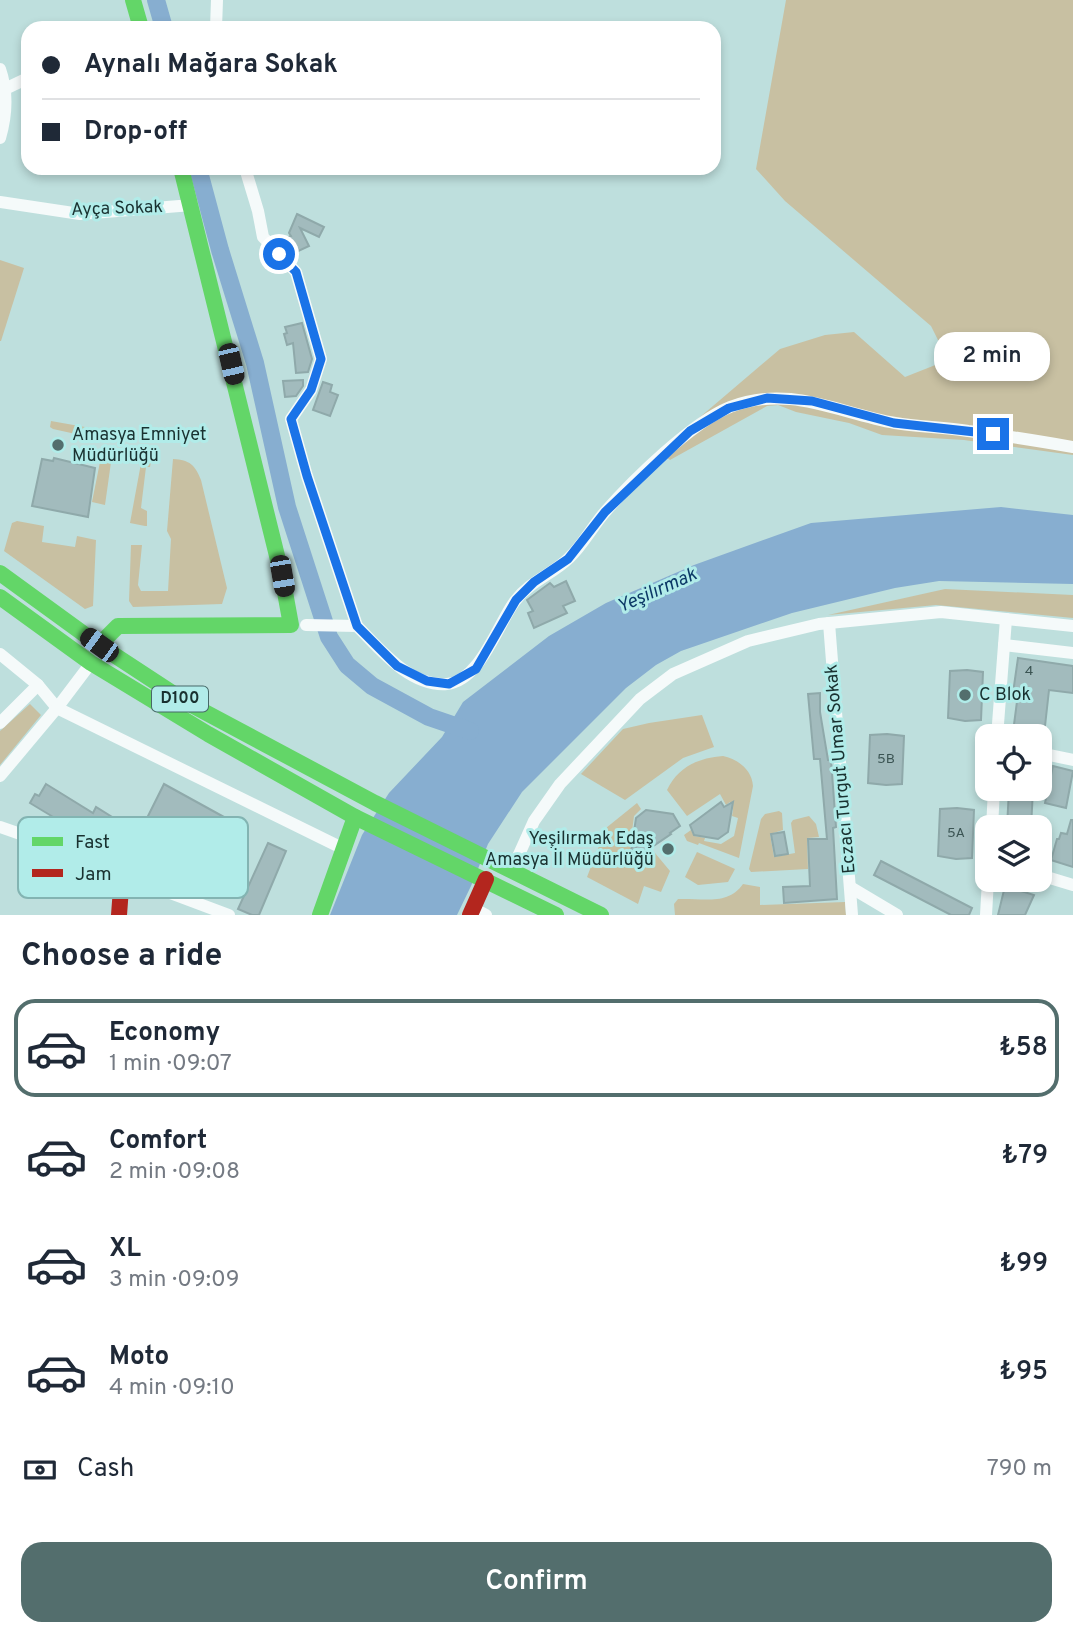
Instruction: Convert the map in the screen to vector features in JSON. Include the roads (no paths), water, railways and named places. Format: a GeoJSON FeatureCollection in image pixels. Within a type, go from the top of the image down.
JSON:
{"type":"FeatureCollection","features":[{"type":"Feature","properties":{"kind":"main road"},"geometry":{"type":"LineString","coordinates":[[133,0],[138,21]]}},
{"type":"Feature","properties":{"kind":"main road"},"geometry":{"type":"LineString","coordinates":[[99,645],[118,626],[299,625],[282,576],[183,175]]}},
{"type":"Feature","properties":{"kind":"main road","name":"D100"},"geometry":{"type":"LineString","coordinates":[[0,573],[99,645],[186,702],[375,803],[601,915]]}},
{"type":"Feature","properties":{"kind":"main road","name":"D100"},"geometry":{"type":"LineString","coordinates":[[0,597],[91,663],[208,734],[360,819],[556,915]]}},
{"type":"Feature","properties":{"kind":"main road"},"geometry":{"type":"LineString","coordinates":[[320,915],[344,849],[360,819]]}},
{"type":"Feature","properties":{"kind":"main road"},"geometry":{"type":"LineString","coordinates":[[476,913],[483,877]]}},
{"type":"Feature","properties":{"kind":"street"},"geometry":{"type":"LineString","coordinates":[[216,21],[217,0]]}},
{"type":"Feature","properties":{"kind":"street"},"geometry":{"type":"LineString","coordinates":[[0,69],[7,88],[0,138]]}},
{"type":"Feature","properties":{"kind":"street"},"geometry":{"type":"LineString","coordinates":[[7,88],[21,81]]}},
{"type":"Feature","properties":{"kind":"street"},"geometry":{"type":"LineString","coordinates":[[247,175],[258,211],[262,237],[296,272],[321,359],[311,390],[291,419],[350,626],[397,666],[427,681],[449,684],[476,669],[516,600],[534,582],[568,559],[605,512],[666,452],[690,431],[729,408],[767,398],[812,401],[894,423],[967,430],[1073,447]]}},
{"type":"Feature","properties":{"kind":"street","name":"Ayça Sokak"},"geometry":{"type":"LineString","coordinates":[[0,202],[80,214],[192,205]]}},
{"type":"Feature","properties":{"kind":"street"},"geometry":{"type":"LineString","coordinates":[[512,870],[534,821],[560,784],[640,699],[673,674],[748,641],[828,623],[941,612],[1073,626]]}},
{"type":"Feature","properties":{"kind":"street"},"geometry":{"type":"LineString","coordinates":[[998,724],[1006,619]]}},
{"type":"Feature","properties":{"kind":"street","name":"Eczacı Turgut Umar Sokak"},"geometry":{"type":"LineString","coordinates":[[828,623],[852,915]]}},
{"type":"Feature","properties":{"kind":"street"},"geometry":{"type":"LineString","coordinates":[[299,625],[350,626]]}},
{"type":"Feature","properties":{"kind":"street"},"geometry":{"type":"LineString","coordinates":[[1004,645],[1073,653]]}},
{"type":"Feature","properties":{"kind":"street"},"geometry":{"type":"LineString","coordinates":[[0,654],[38,685],[57,708],[344,849]]}},
{"type":"Feature","properties":{"kind":"street"},"geometry":{"type":"LineString","coordinates":[[0,776],[91,663]]}},
{"type":"Feature","properties":{"kind":"street"},"geometry":{"type":"LineString","coordinates":[[0,723],[38,685]]}},
{"type":"Feature","properties":{"kind":"street"},"geometry":{"type":"LineString","coordinates":[[1052,756],[1073,760]]}},
{"type":"Feature","properties":{"kind":"street"},"geometry":{"type":"LineString","coordinates":[[0,827],[18,833]]}},
{"type":"Feature","properties":{"kind":"street"},"geometry":{"type":"LineString","coordinates":[[1052,879],[1073,885]]}},
{"type":"Feature","properties":{"kind":"street"},"geometry":{"type":"LineString","coordinates":[[850,887],[897,915]]}},
{"type":"Feature","properties":{"kind":"street"},"geometry":{"type":"LineString","coordinates":[[986,915],[987,892]]}},
{"type":"Feature","properties":{"kind":"street"},"geometry":{"type":"LineString","coordinates":[[182,898],[228,915]]}},
{"type":"Feature","properties":{"kind":"water","name":"Yeşilırmak"},"geometry":{"type":"Polygon","coordinates":[[[1001,507],[1073,515],[1073,584],[939,581],[895,588],[792,613],[681,651],[656,665],[626,688],[522,792],[488,844],[457,915],[330,915],[362,835],[389,793],[442,737],[463,702],[549,636],[606,603],[694,565],[811,523],[1001,507]]]}},
{"type":"Feature","properties":{"kind":"waterway"},"geometry":{"type":"LineString","coordinates":[[156,0],[162,21]]}},
{"type":"Feature","properties":{"kind":"waterway"},"geometry":{"type":"LineString","coordinates":[[200,175],[255,363],[287,507],[329,637],[347,665],[372,686],[429,717],[470,731]]}},
{"type":"Feature","properties":{"kind":"place","name":"Amasya Emniyet Müdürlüğü"},"geometry":{"type":"Point","coordinates":[58,445]}},
{"type":"Feature","properties":{"kind":"place","name":"C Blok"},"geometry":{"type":"Point","coordinates":[965,695]}},
{"type":"Feature","properties":{"kind":"place","name":"Yeşilırmak Edaş Amasya İl Müdürlüğü"},"geometry":{"type":"Point","coordinates":[668,849]}}]}
